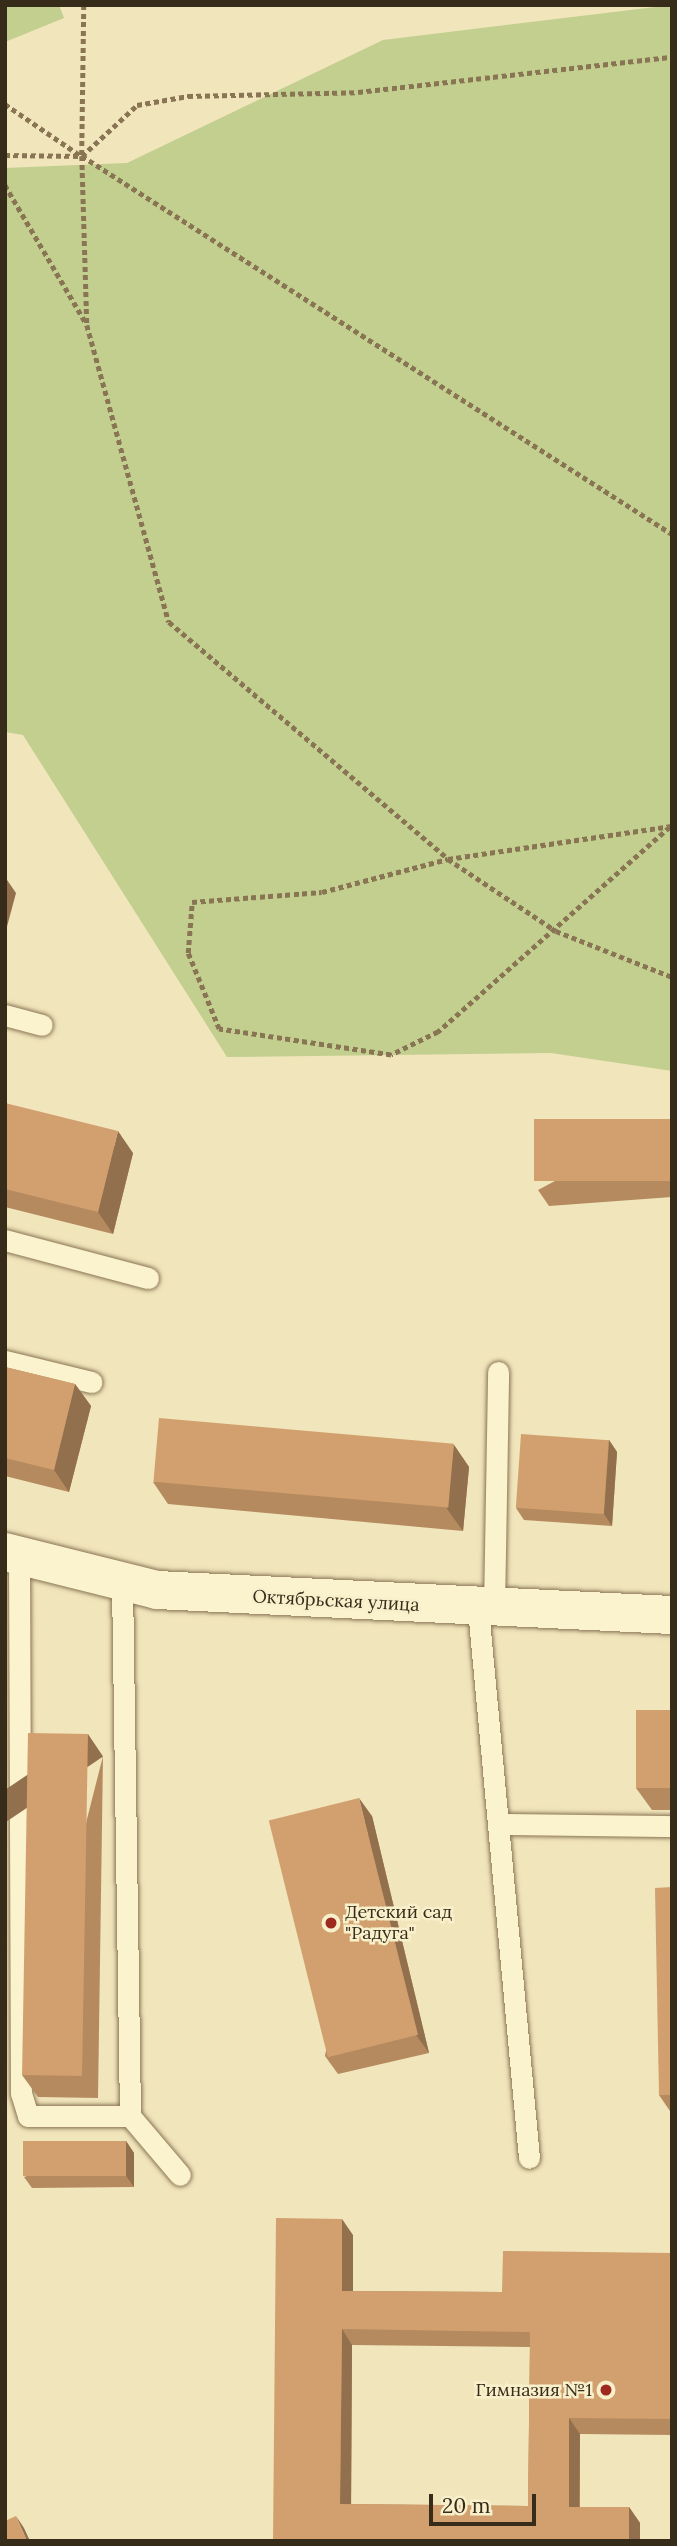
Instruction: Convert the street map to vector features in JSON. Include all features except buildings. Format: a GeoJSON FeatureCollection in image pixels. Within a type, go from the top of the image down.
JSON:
{"type":"FeatureCollection","features":[{"type":"Feature","properties":{"kind":"street","name":"Октябрьская улица"},"geometry":{"type":"LineString","coordinates":[[12,1554],[157,1590],[486,1609],[672,1615]]}},
{"type":"Feature","properties":{"kind":"lane"},"geometry":{"type":"LineString","coordinates":[[5,1015],[42,1026]]}},
{"type":"Feature","properties":{"kind":"lane"},"geometry":{"type":"LineString","coordinates":[[5,1240],[148,1278]]}},
{"type":"Feature","properties":{"kind":"lane"},"geometry":{"type":"LineString","coordinates":[[5,1361],[91,1382]]}},
{"type":"Feature","properties":{"kind":"lane"},"geometry":{"type":"LineString","coordinates":[[498,1372],[486,1609],[498,1824],[529,2158]]}},
{"type":"Feature","properties":{"kind":"lane"},"geometry":{"type":"LineString","coordinates":[[12,1554],[21,2093],[28,2116],[130,2116]]}},
{"type":"Feature","properties":{"kind":"lane"},"geometry":{"type":"LineString","coordinates":[[122,1582],[130,2116],[180,2175]]}},
{"type":"Feature","properties":{"kind":"lane"},"geometry":{"type":"LineString","coordinates":[[498,1824],[672,1826]]}},
{"type":"Feature","properties":{"kind":"path"},"geometry":{"type":"LineString","coordinates":[[84,5],[82,156],[88,325],[169,622],[448,859],[556,932],[672,977]]}},
{"type":"Feature","properties":{"kind":"path"},"geometry":{"type":"LineString","coordinates":[[5,155],[82,156],[136,105],[175,99],[358,92],[672,57]]}},
{"type":"Feature","properties":{"kind":"path"},"geometry":{"type":"LineString","coordinates":[[5,104],[672,534]]}},
{"type":"Feature","properties":{"kind":"path"},"geometry":{"type":"LineString","coordinates":[[5,185],[88,325]]}},
{"type":"Feature","properties":{"kind":"path"},"geometry":{"type":"LineString","coordinates":[[671,826],[556,932],[438,1032],[391,1055],[219,1029],[188,953],[192,902],[323,891],[448,859],[671,826]]}},
{"type":"Feature","properties":{"kind":"green space"},"geometry":{"type":"Polygon","coordinates":[[[5,5],[59,5],[64,18],[5,42],[5,5]]]}},
{"type":"Feature","properties":{"kind":"green space"},"geometry":{"type":"Polygon","coordinates":[[[672,5],[672,1071],[551,1053],[227,1057],[23,735],[5,732],[5,168],[127,163],[383,40],[672,5]]]}},
{"type":"Feature","properties":{"kind":"place","name":"Детский сад \"Радуга\""},"geometry":{"type":"Point","coordinates":[331,1923]}},
{"type":"Feature","properties":{"kind":"place","name":"Гимназия №1"},"geometry":{"type":"Point","coordinates":[606,2390]}}]}
